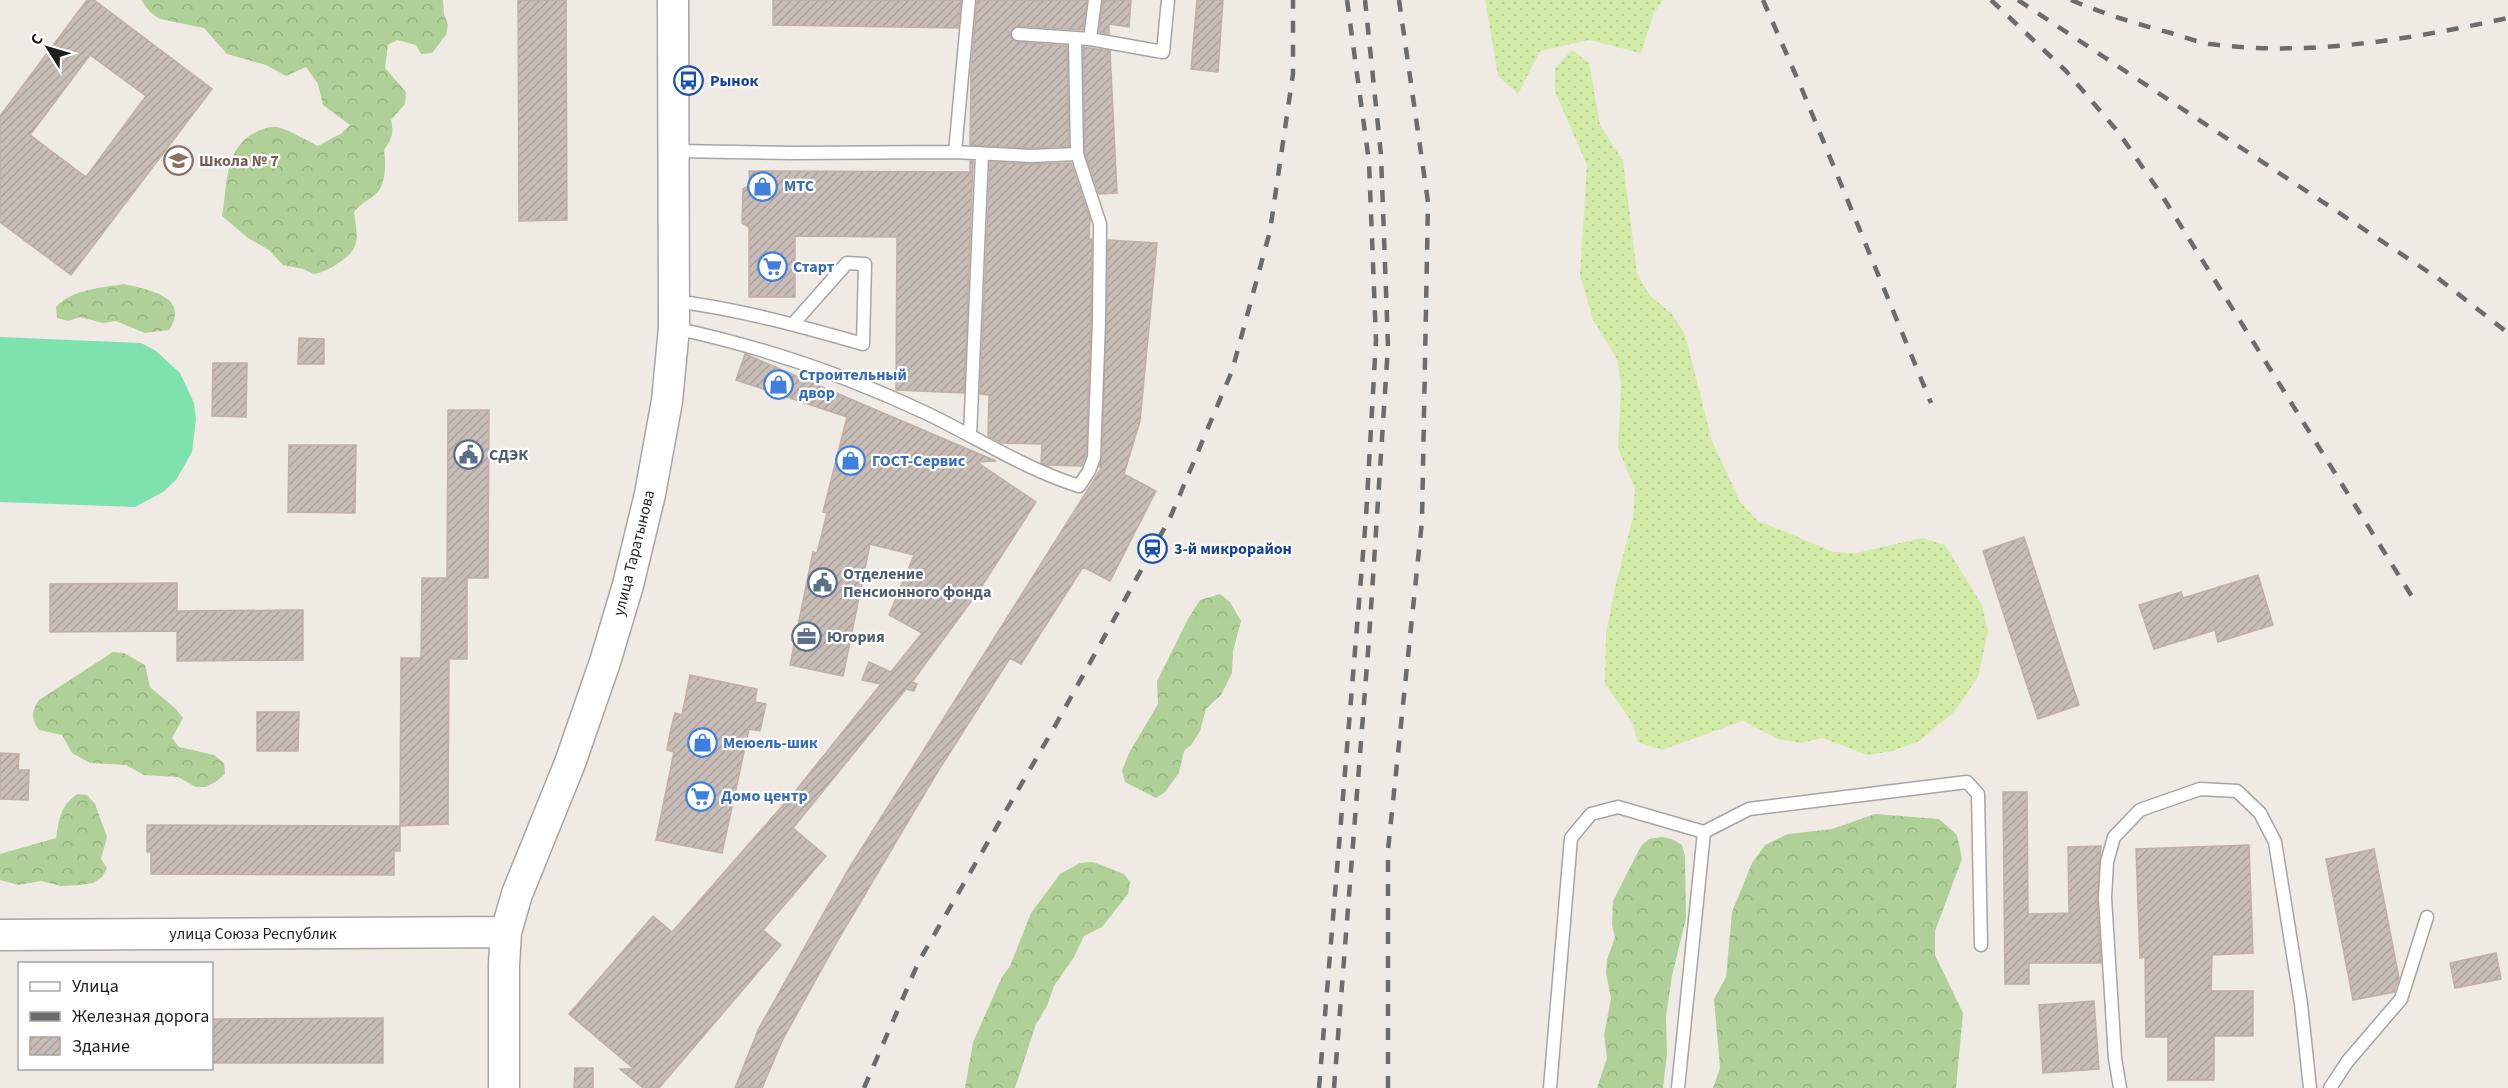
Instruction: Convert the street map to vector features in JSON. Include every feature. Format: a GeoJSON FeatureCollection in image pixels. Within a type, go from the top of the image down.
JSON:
{"type":"FeatureCollection","features":[{"type":"Feature","properties":{"kind":"street","name":"улица Таратынова"},"geometry":{"type":"LineString","coordinates":[[504,1088],[506,932],[517,894],[570,763],[628,585],[650,494],[666,401],[674,314],[673,0]]}},
{"type":"Feature","properties":{"kind":"street","name":"улица Союза Республик"},"geometry":{"type":"LineString","coordinates":[[0,934],[506,932]]}},
{"type":"Feature","properties":{"kind":"lane"},"geometry":{"type":"LineString","coordinates":[[955,152],[969,0]]}},
{"type":"Feature","properties":{"kind":"lane"},"geometry":{"type":"LineString","coordinates":[[1090,39],[1095,0]]}},
{"type":"Feature","properties":{"kind":"lane"},"geometry":{"type":"LineString","coordinates":[[1018,34],[1090,39],[1163,52],[1168,0]]}},
{"type":"Feature","properties":{"kind":"lane"},"geometry":{"type":"LineString","coordinates":[[674,314],[730,340],[812,365],[881,393],[1039,471],[1079,486],[1089,471],[1094,456],[1100,224],[1077,154],[1076,39]]}},
{"type":"Feature","properties":{"kind":"lane"},"geometry":{"type":"LineString","coordinates":[[673,151],[955,152],[1030,156],[1077,154]]}},
{"type":"Feature","properties":{"kind":"lane"},"geometry":{"type":"LineString","coordinates":[[970,435],[982,154]]}},
{"type":"Feature","properties":{"kind":"lane"},"geometry":{"type":"LineString","coordinates":[[674,314],[720,306],[863,344],[865,264],[847,263],[793,324]]}},
{"type":"Feature","properties":{"kind":"lane"},"geometry":{"type":"LineString","coordinates":[[1550,1088],[1571,838],[1591,814],[1618,807],[1704,832],[1749,810],[1967,782],[1978,794],[1981,945]]}},
{"type":"Feature","properties":{"kind":"lane"},"geometry":{"type":"LineString","coordinates":[[2120,1088],[2115,1058],[2105,898],[2108,862],[2114,837],[2140,810],[2200,789],[2237,791],[2260,813],[2275,842],[2301,1004],[2310,1088]]}},
{"type":"Feature","properties":{"kind":"lane"},"geometry":{"type":"LineString","coordinates":[[1678,1088],[1704,832]]}},
{"type":"Feature","properties":{"kind":"lane"},"geometry":{"type":"LineString","coordinates":[[2330,1088],[2347,1062],[2401,999],[2427,916]]}},
{"type":"Feature","properties":{"kind":"green space"},"geometry":{"type":"Polygon","coordinates":[[[141,0],[443,0],[448,25],[446,35],[432,53],[421,54],[416,45],[397,40],[388,45],[385,68],[406,92],[405,104],[391,120],[391,139],[384,150],[385,173],[380,189],[354,212],[356,240],[352,252],[347,257],[330,268],[314,274],[283,265],[269,250],[248,238],[222,216],[229,168],[238,147],[247,138],[262,129],[276,127],[318,146],[342,133],[350,125],[323,105],[318,84],[306,67],[286,76],[266,65],[227,54],[204,28],[160,19],[150,12],[141,0]]]}},
{"type":"Feature","properties":{"kind":"green space"},"geometry":{"type":"Polygon","coordinates":[[[1485,0],[1663,0],[1654,13],[1641,53],[1589,40],[1540,51],[1518,94],[1498,76],[1485,0]]]}},
{"type":"Feature","properties":{"kind":"green space"},"geometry":{"type":"Polygon","coordinates":[[[1572,50],[1589,63],[1600,125],[1623,161],[1637,274],[1650,296],[1671,313],[1685,334],[1712,441],[1740,502],[1757,520],[1833,552],[1856,553],[1922,538],[1945,545],[1982,605],[1988,631],[1978,677],[1955,711],[1919,741],[1893,751],[1868,755],[1822,738],[1800,743],[1778,739],[1743,721],[1662,750],[1638,742],[1632,722],[1605,684],[1606,633],[1633,517],[1635,489],[1618,448],[1621,385],[1617,359],[1593,320],[1580,275],[1587,165],[1555,92],[1555,68],[1572,50]]]}},
{"type":"Feature","properties":{"kind":"green space"},"geometry":{"type":"Polygon","coordinates":[[[124,284],[155,292],[171,302],[175,309],[169,330],[145,333],[116,321],[103,323],[80,317],[68,321],[57,318],[56,307],[70,296],[87,290],[124,284]]]}},
{"type":"Feature","properties":{"kind":"green space"},"geometry":{"type":"Polygon","coordinates":[[[0,337],[141,343],[156,351],[180,373],[194,403],[196,419],[192,452],[176,480],[163,492],[135,507],[0,502],[0,337]]]}},
{"type":"Feature","properties":{"kind":"green space"},"geometry":{"type":"Polygon","coordinates":[[[1220,594],[1230,602],[1241,621],[1233,651],[1232,673],[1221,695],[1206,709],[1200,731],[1192,744],[1184,751],[1179,773],[1165,792],[1156,798],[1125,782],[1122,771],[1129,753],[1158,704],[1157,681],[1188,619],[1200,600],[1220,594]]]}},
{"type":"Feature","properties":{"kind":"green space"},"geometry":{"type":"Polygon","coordinates":[[[113,652],[124,653],[145,665],[150,687],[183,718],[172,738],[179,747],[214,755],[224,763],[225,774],[217,781],[206,787],[196,787],[178,777],[144,775],[126,765],[90,763],[72,753],[62,735],[39,730],[33,715],[39,700],[113,652]]]}},
{"type":"Feature","properties":{"kind":"green space"},"geometry":{"type":"Polygon","coordinates":[[[77,794],[87,795],[95,804],[107,837],[101,859],[107,868],[102,877],[93,883],[61,886],[41,881],[18,885],[0,880],[0,854],[56,838],[64,809],[77,794]]]}},
{"type":"Feature","properties":{"kind":"green space"},"geometry":{"type":"Polygon","coordinates":[[[1875,814],[1939,819],[1957,835],[1962,859],[1935,931],[1935,955],[1963,1013],[1956,1088],[1713,1088],[1720,1068],[1714,999],[1726,977],[1732,912],[1752,863],[1765,845],[1788,834],[1832,829],[1875,814]]]}},
{"type":"Feature","properties":{"kind":"green space"},"geometry":{"type":"Polygon","coordinates":[[[1662,837],[1672,839],[1682,845],[1685,856],[1686,918],[1672,976],[1666,1017],[1667,1054],[1663,1088],[1597,1088],[1607,1058],[1604,1035],[1611,998],[1606,973],[1607,960],[1615,937],[1612,925],[1613,901],[1641,846],[1649,839],[1662,837]]]}},
{"type":"Feature","properties":{"kind":"green space"},"geometry":{"type":"Polygon","coordinates":[[[1093,862],[1124,874],[1130,882],[1128,894],[1102,927],[1084,936],[1074,957],[1054,986],[1047,1006],[1036,1024],[1015,1088],[965,1088],[973,1042],[1002,977],[1010,966],[1031,913],[1060,874],[1080,863],[1093,862]]]}},
{"type":"Feature","properties":{"kind":"building"},"geometry":{"type":"Polygon","coordinates":[[[87,0],[94,0],[212,89],[71,275],[0,222],[0,116],[87,0]],[[90,55],[30,135],[86,177],[146,96],[90,55]]]}},
{"type":"Feature","properties":{"kind":"building"},"geometry":{"type":"Polygon","coordinates":[[[518,0],[566,0],[567,220],[519,221],[518,0]]]}},
{"type":"Feature","properties":{"kind":"building"},"geometry":{"type":"Polygon","coordinates":[[[773,0],[961,0],[958,28],[773,25],[773,0]]]}},
{"type":"Feature","properties":{"kind":"building"},"geometry":{"type":"Polygon","coordinates":[[[977,0],[1087,0],[1083,30],[1019,26],[1014,27],[1010,33],[1011,38],[1017,42],[1067,46],[1069,146],[1030,148],[970,145],[971,71],[977,0]]]}},
{"type":"Feature","properties":{"kind":"building"},"geometry":{"type":"Polygon","coordinates":[[[1103,0],[1131,0],[1129,27],[1109,24],[1109,34],[1099,32],[1103,0]]]}},
{"type":"Feature","properties":{"kind":"building"},"geometry":{"type":"Polygon","coordinates":[[[1197,0],[1223,0],[1218,72],[1191,69],[1197,0]]]}},
{"type":"Feature","properties":{"kind":"building"},"geometry":{"type":"Polygon","coordinates":[[[1083,47],[1110,51],[1117,193],[1099,194],[1085,153],[1083,47]]]}},
{"type":"Feature","properties":{"kind":"building","name":"Старт"},"geometry":{"type":"Polygon","coordinates":[[[970,161],[973,161],[964,393],[896,390],[897,237],[795,236],[795,297],[749,297],[749,227],[742,223],[743,189],[750,185],[749,171],[970,172],[970,161]]]}},
{"type":"Feature","properties":{"kind":"building"},"geometry":{"type":"Polygon","coordinates":[[[990,162],[1071,163],[1090,219],[1089,239],[1092,239],[1091,322],[1086,455],[1082,466],[1047,465],[1041,463],[1042,444],[1002,443],[988,436],[989,395],[980,394],[990,162]]]}},
{"type":"Feature","properties":{"kind":"building"},"geometry":{"type":"Polygon","coordinates":[[[1108,240],[1157,243],[1140,421],[1124,474],[1156,491],[1110,581],[1083,567],[1021,664],[1010,658],[935,776],[835,945],[782,1041],[762,1088],[735,1088],[758,1030],[848,870],[1102,467],[1099,467],[1102,457],[1108,240]]]}},
{"type":"Feature","properties":{"kind":"building"},"geometry":{"type":"Polygon","coordinates":[[[299,338],[324,339],[324,364],[298,364],[299,338]]]}},
{"type":"Feature","properties":{"kind":"building"},"geometry":{"type":"Polygon","coordinates":[[[745,354],[996,461],[977,462],[1036,502],[980,589],[912,682],[917,684],[914,691],[906,689],[793,828],[826,856],[763,930],[781,945],[659,1088],[643,1088],[620,1069],[634,1069],[569,1014],[653,916],[672,932],[797,789],[881,684],[862,680],[869,662],[891,672],[922,633],[889,615],[914,555],[870,544],[843,676],[790,665],[813,552],[817,553],[827,513],[823,512],[847,417],[736,380],[745,354]]]}},
{"type":"Feature","properties":{"kind":"building"},"geometry":{"type":"Polygon","coordinates":[[[213,363],[247,363],[246,417],[212,416],[213,363]]]}},
{"type":"Feature","properties":{"kind":"building"},"geometry":{"type":"Polygon","coordinates":[[[448,410],[489,410],[488,578],[467,578],[467,659],[449,659],[448,824],[400,826],[401,658],[421,658],[422,578],[447,578],[448,410]]]}},
{"type":"Feature","properties":{"kind":"building"},"geometry":{"type":"Polygon","coordinates":[[[289,445],[356,445],[355,513],[288,512],[289,445]]]}},
{"type":"Feature","properties":{"kind":"building"},"geometry":{"type":"Polygon","coordinates":[[[2024,537],[2079,705],[2038,719],[1983,551],[2024,537]]]}},
{"type":"Feature","properties":{"kind":"building"},"geometry":{"type":"Polygon","coordinates":[[[2258,575],[2273,625],[2218,642],[2215,630],[2154,649],[2139,605],[2181,592],[2183,598],[2258,575]]]}},
{"type":"Feature","properties":{"kind":"building"},"geometry":{"type":"Polygon","coordinates":[[[177,583],[177,611],[303,610],[303,660],[177,661],[177,631],[50,632],[50,584],[177,583]]]}},
{"type":"Feature","properties":{"kind":"building","name":"Домо центр"},"geometry":{"type":"Polygon","coordinates":[[[690,675],[757,689],[755,702],[766,704],[760,731],[749,729],[722,853],[656,840],[674,752],[667,750],[670,733],[675,713],[682,715],[690,675]]]}},
{"type":"Feature","properties":{"kind":"building"},"geometry":{"type":"Polygon","coordinates":[[[257,712],[299,712],[298,751],[257,751],[257,712]]]}},
{"type":"Feature","properties":{"kind":"building"},"geometry":{"type":"Polygon","coordinates":[[[0,753],[19,754],[18,770],[29,770],[28,800],[0,799],[0,753]]]}},
{"type":"Feature","properties":{"kind":"building"},"geometry":{"type":"Polygon","coordinates":[[[2003,792],[2027,792],[2028,914],[2069,913],[2068,847],[2101,846],[2097,899],[2101,963],[2029,963],[2029,984],[2005,984],[2003,792]]]}},
{"type":"Feature","properties":{"kind":"building"},"geometry":{"type":"Polygon","coordinates":[[[147,825],[400,826],[400,851],[394,851],[394,875],[151,874],[151,852],[147,852],[147,825]]]}},
{"type":"Feature","properties":{"kind":"building"},"geometry":{"type":"Polygon","coordinates":[[[2249,845],[2253,953],[2212,955],[2211,991],[2253,991],[2253,1036],[2214,1036],[2214,1080],[2168,1080],[2168,1037],[2146,1037],[2145,957],[2140,958],[2136,849],[2249,845]]]}},
{"type":"Feature","properties":{"kind":"building"},"geometry":{"type":"Polygon","coordinates":[[[2374,849],[2399,978],[2394,992],[2353,1000],[2326,859],[2374,849]]]}},
{"type":"Feature","properties":{"kind":"building"},"geometry":{"type":"Polygon","coordinates":[[[2496,953],[2501,979],[2455,988],[2450,963],[2496,953]]]}},
{"type":"Feature","properties":{"kind":"building"},"geometry":{"type":"Polygon","coordinates":[[[2094,1001],[2099,1069],[2043,1073],[2039,1005],[2094,1001]]]}},
{"type":"Feature","properties":{"kind":"building"},"geometry":{"type":"Polygon","coordinates":[[[383,1018],[383,1063],[213,1063],[213,1019],[383,1018]]]}},
{"type":"Feature","properties":{"kind":"building"},"geometry":{"type":"Polygon","coordinates":[[[575,1068],[593,1068],[593,1088],[574,1088],[575,1068]]]}},
{"type":"Feature","properties":{"kind":"railway"},"geometry":{"type":"LineString","coordinates":[[864,1088],[919,961],[1055,726],[1170,518],[1232,371],[1270,231],[1293,74],[1293,0]]}},
{"type":"Feature","properties":{"kind":"railway"},"geometry":{"type":"LineString","coordinates":[[1319,1088],[1366,517],[1376,340],[1369,162],[1347,0]]}},
{"type":"Feature","properties":{"kind":"railway"},"geometry":{"type":"LineString","coordinates":[[1334,1088],[1369,639],[1388,346],[1381,155],[1365,0]]}},
{"type":"Feature","properties":{"kind":"railway"},"geometry":{"type":"LineString","coordinates":[[1388,1088],[1388,850],[1422,521],[1428,202],[1399,0]]}},
{"type":"Feature","properties":{"kind":"railway"},"geometry":{"type":"LineString","coordinates":[[1763,0],[1931,403]]}},
{"type":"Feature","properties":{"kind":"railway"},"geometry":{"type":"LineString","coordinates":[[1991,0],[2066,71],[2119,133],[2161,194],[2416,603]]}},
{"type":"Feature","properties":{"kind":"railway"},"geometry":{"type":"LineString","coordinates":[[2018,0],[2439,279],[2508,333]]}},
{"type":"Feature","properties":{"kind":"railway"},"geometry":{"type":"LineString","coordinates":[[2071,0],[2195,41],[2248,47],[2323,47],[2360,44],[2434,33],[2508,18]]}},
{"type":"Feature","properties":{"kind":"place","name":"Рынок"},"geometry":{"type":"Point","coordinates":[689,81]}},
{"type":"Feature","properties":{"kind":"place","name":"Школа № 7"},"geometry":{"type":"Point","coordinates":[178,161]}},
{"type":"Feature","properties":{"kind":"place","name":"МТС"},"geometry":{"type":"Point","coordinates":[763,186]}},
{"type":"Feature","properties":{"kind":"place","name":"Старт"},"geometry":{"type":"Point","coordinates":[772,267]}},
{"type":"Feature","properties":{"kind":"place","name":"Строительный двор"},"geometry":{"type":"Point","coordinates":[778,384]}},
{"type":"Feature","properties":{"kind":"place","name":"СДЭК"},"geometry":{"type":"Point","coordinates":[468,455]}},
{"type":"Feature","properties":{"kind":"place","name":"ГОСТ-Сервис"},"geometry":{"type":"Point","coordinates":[851,461]}},
{"type":"Feature","properties":{"kind":"place","name":"3-й микрорайон"},"geometry":{"type":"Point","coordinates":[1153,549]}},
{"type":"Feature","properties":{"kind":"place","name":"Отделение Пенсионного фонда"},"geometry":{"type":"Point","coordinates":[822,583]}},
{"type":"Feature","properties":{"kind":"place","name":"Югория"},"geometry":{"type":"Point","coordinates":[806,637]}},
{"type":"Feature","properties":{"kind":"place","name":"Меюель-шик"},"geometry":{"type":"Point","coordinates":[702,743]}},
{"type":"Feature","properties":{"kind":"place","name":"Домо центр"},"geometry":{"type":"Point","coordinates":[700,796]}}]}
